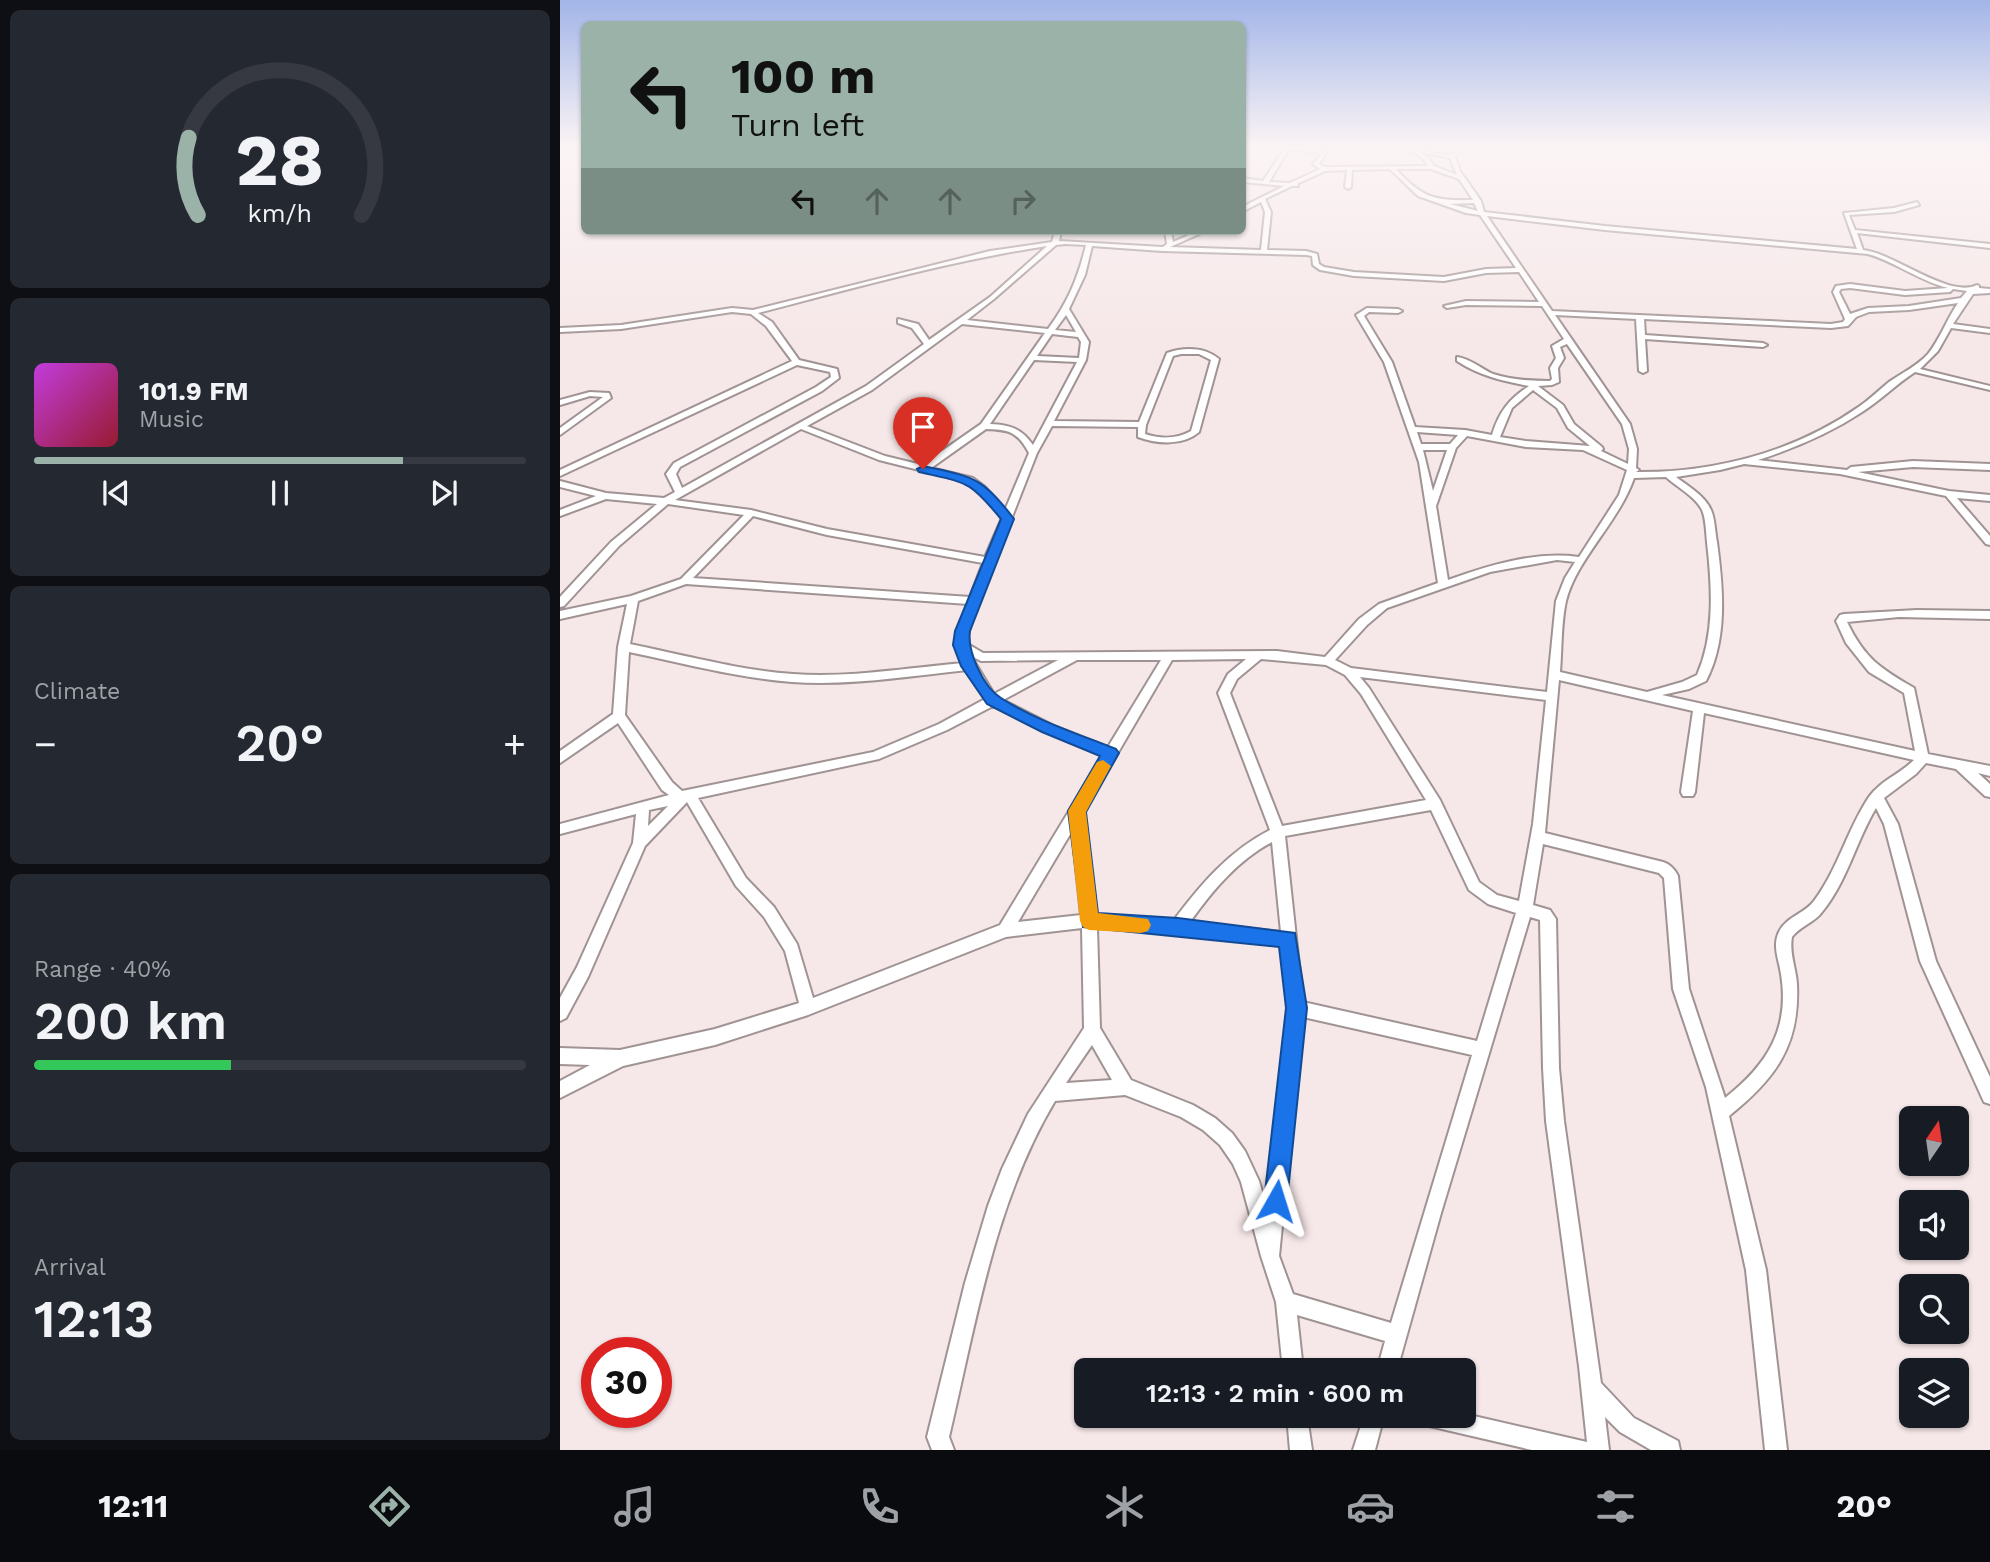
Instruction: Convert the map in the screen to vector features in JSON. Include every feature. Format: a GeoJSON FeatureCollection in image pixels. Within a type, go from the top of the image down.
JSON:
{"type":"FeatureCollection","features":[{"type":"Feature","properties":{"kind":"street"},"geometry":{"type":"LineString","coordinates":[[1264,251],[1268,214]]}},
{"type":"Feature","properties":{"kind":"street"},"geometry":{"type":"LineString","coordinates":[[1391,1358],[1525,909],[1538,837],[1553,674],[1565,587],[1619,505],[1634,472],[1634,449],[1626,424],[1482,214]]}},
{"type":"Feature","properties":{"kind":"street"},"geometry":{"type":"LineString","coordinates":[[1495,214],[1670,235],[1861,252],[1886,257],[1924,279],[1961,288],[1990,291]]}},
{"type":"Feature","properties":{"kind":"street"},"geometry":{"type":"LineString","coordinates":[[1847,214],[1861,252]]}},
{"type":"Feature","properties":{"kind":"street"},"geometry":{"type":"LineString","coordinates":[[1852,232],[1990,246]]}},
{"type":"Feature","properties":{"kind":"street"},"geometry":{"type":"LineString","coordinates":[[680,493],[671,474],[677,465],[826,399],[869,388],[992,298],[1055,243],[1057,235]]}},
{"type":"Feature","properties":{"kind":"street"},"geometry":{"type":"LineString","coordinates":[[1169,235],[1170,245]]}},
{"type":"Feature","properties":{"kind":"street"},"geometry":{"type":"LineString","coordinates":[[1162,248],[1194,235]]}},
{"type":"Feature","properties":{"kind":"street"},"geometry":{"type":"LineString","coordinates":[[560,330],[576,331],[732,310],[753,312],[945,264],[1073,239],[1089,244],[1312,254],[1317,267],[1404,278],[1444,279],[1486,271],[1520,270]]}},
{"type":"Feature","properties":{"kind":"street"},"geometry":{"type":"LineString","coordinates":[[923,469],[984,426],[1066,309],[1082,275],[1089,244]]}},
{"type":"Feature","properties":{"kind":"street"},"geometry":{"type":"LineString","coordinates":[[1532,385],[1560,407],[1574,429],[1604,454],[1634,472],[1670,476],[1742,461],[1792,444],[1849,417],[1914,370],[1938,346],[1972,290],[1990,283]]}},
{"type":"Feature","properties":{"kind":"street"},"geometry":{"type":"LineString","coordinates":[[1849,320],[1836,292],[1838,287],[1905,293],[1961,288]]}},
{"type":"Feature","properties":{"kind":"street"},"geometry":{"type":"LineString","coordinates":[[1447,306],[1466,303],[1640,318],[1831,326],[1845,324],[1853,315],[1868,310],[1909,308],[1965,300]]}},
{"type":"Feature","properties":{"kind":"street"},"geometry":{"type":"LineString","coordinates":[[1066,309],[1085,342],[1082,360],[1033,453],[989,561],[960,645],[969,666],[992,701],[1048,728],[1110,753]]}},
{"type":"Feature","properties":{"kind":"street"},"geometry":{"type":"LineString","coordinates":[[1398,311],[1367,310],[1360,314],[1388,362],[1417,447],[1432,508],[1443,584]]}},
{"type":"Feature","properties":{"kind":"street"},"geometry":{"type":"LineString","coordinates":[[560,604],[596,563],[666,501],[802,427],[826,399],[836,374],[796,362],[769,324],[753,312]]}},
{"type":"Feature","properties":{"kind":"street"},"geometry":{"type":"LineString","coordinates":[[1640,318],[1643,371]]}},
{"type":"Feature","properties":{"kind":"street"},"geometry":{"type":"LineString","coordinates":[[901,321],[915,326],[928,344]]}},
{"type":"Feature","properties":{"kind":"street"},"geometry":{"type":"LineString","coordinates":[[958,321],[1080,335]]}},
{"type":"Feature","properties":{"kind":"street"},"geometry":{"type":"LineString","coordinates":[[1950,326],[1990,331]]}},
{"type":"Feature","properties":{"kind":"street"},"geometry":{"type":"LineString","coordinates":[[560,338],[576,331]]}},
{"type":"Feature","properties":{"kind":"street"},"geometry":{"type":"LineString","coordinates":[[1641,337],[1763,345]]}},
{"type":"Feature","properties":{"kind":"street"},"geometry":{"type":"LineString","coordinates":[[1460,359],[1474,370],[1496,378],[1532,385],[1555,381],[1554,368],[1560,358],[1556,345],[1569,340]]}},
{"type":"Feature","properties":{"kind":"street"},"geometry":{"type":"LineString","coordinates":[[1187,352],[1212,356],[1215,359],[1195,432],[1187,438],[1151,439],[1141,435],[1143,425],[1170,355],[1187,352]]}},
{"type":"Feature","properties":{"kind":"street"},"geometry":{"type":"LineString","coordinates":[[1032,358],[1082,360]]}},
{"type":"Feature","properties":{"kind":"street"},"geometry":{"type":"LineString","coordinates":[[560,473],[796,362]]}},
{"type":"Feature","properties":{"kind":"street"},"geometry":{"type":"LineString","coordinates":[[1914,370],[1990,388]]}},
{"type":"Feature","properties":{"kind":"street"},"geometry":{"type":"LineString","coordinates":[[1496,437],[1502,416],[1510,402],[1532,385]]}},
{"type":"Feature","properties":{"kind":"street"},"geometry":{"type":"LineString","coordinates":[[560,403],[590,394],[606,395],[607,398],[560,432]]}},
{"type":"Feature","properties":{"kind":"street"},"geometry":{"type":"LineString","coordinates":[[1049,423],[1143,425]]}},
{"type":"Feature","properties":{"kind":"street"},"geometry":{"type":"LineString","coordinates":[[984,426],[1020,432],[1033,453]]}},
{"type":"Feature","properties":{"kind":"street"},"geometry":{"type":"LineString","coordinates":[[802,427],[882,457],[970,480],[982,489],[1008,519]]}},
{"type":"Feature","properties":{"kind":"street"},"geometry":{"type":"LineString","coordinates":[[1410,429],[1496,437],[1526,444],[1585,447],[1604,454]]}},
{"type":"Feature","properties":{"kind":"street"},"geometry":{"type":"LineString","coordinates":[[1432,508],[1452,447],[1465,433]]}},
{"type":"Feature","properties":{"kind":"street"},"geometry":{"type":"LineString","coordinates":[[1417,447],[1452,447]]}},
{"type":"Feature","properties":{"kind":"street"},"geometry":{"type":"LineString","coordinates":[[1742,461],[1840,471],[1949,494],[1990,498]]}},
{"type":"Feature","properties":{"kind":"street"},"geometry":{"type":"LineString","coordinates":[[1840,471],[1913,464],[1990,467]]}},
{"type":"Feature","properties":{"kind":"street"},"geometry":{"type":"LineString","coordinates":[[1644,694],[1695,683],[1707,669],[1715,639],[1715,598],[1707,511],[1700,501],[1670,476]]}},
{"type":"Feature","properties":{"kind":"street"},"geometry":{"type":"LineString","coordinates":[[560,484],[606,496],[751,513],[827,532],[989,561]]}},
{"type":"Feature","properties":{"kind":"street"},"geometry":{"type":"LineString","coordinates":[[1949,494],[1990,542]]}},
{"type":"Feature","properties":{"kind":"street"},"geometry":{"type":"LineString","coordinates":[[560,513],[606,496]]}},
{"type":"Feature","properties":{"kind":"street"},"geometry":{"type":"LineString","coordinates":[[685,581],[751,513]]}},
{"type":"Feature","properties":{"kind":"street"},"geometry":{"type":"LineString","coordinates":[[1328,662],[1374,612],[1443,584],[1517,563],[1563,556],[1581,560]]}},
{"type":"Feature","properties":{"kind":"street"},"geometry":{"type":"LineString","coordinates":[[560,615],[633,599],[685,581],[974,601]]}},
{"type":"Feature","properties":{"kind":"street"},"geometry":{"type":"LineString","coordinates":[[633,599],[624,647],[619,716],[667,786],[685,797],[741,882],[769,912],[792,949],[808,1008]]}},
{"type":"Feature","properties":{"kind":"street"},"geometry":{"type":"LineString","coordinates":[[1923,758],[1910,691],[1873,669],[1850,640],[1841,621],[1844,618],[1934,613],[1990,615]]}},
{"type":"Feature","properties":{"kind":"street"},"geometry":{"type":"LineString","coordinates":[[960,645],[974,655],[992,659],[1076,656],[1292,656],[1328,662],[1349,672],[1552,697]]}},
{"type":"Feature","properties":{"kind":"street"},"geometry":{"type":"LineString","coordinates":[[624,647],[754,673],[793,678],[828,678],[969,666]]}},
{"type":"Feature","properties":{"kind":"street"},"geometry":{"type":"LineString","coordinates":[[560,829],[645,806],[875,756],[907,745],[1076,656]]}},
{"type":"Feature","properties":{"kind":"street"},"geometry":{"type":"LineString","coordinates":[[1257,656],[1232,677],[1224,693],[1278,832],[1296,1008],[1270,1256]]}},
{"type":"Feature","properties":{"kind":"street"},"geometry":{"type":"LineString","coordinates":[[1005,930],[1168,657]]}},
{"type":"Feature","properties":{"kind":"street"},"geometry":{"type":"LineString","coordinates":[[1349,672],[1365,691],[1435,804],[1474,886],[1493,900],[1545,915],[1550,922],[1551,1068],[1555,1121],[1592,1387],[1598,1450]]}},
{"type":"Feature","properties":{"kind":"street"},"geometry":{"type":"LineString","coordinates":[[1553,674],[1990,771]]}},
{"type":"Feature","properties":{"kind":"street"},"geometry":{"type":"LineString","coordinates":[[1688,792],[1699,707]]}},
{"type":"Feature","properties":{"kind":"street"},"geometry":{"type":"LineString","coordinates":[[560,758],[619,716]]}},
{"type":"Feature","properties":{"kind":"street"},"geometry":{"type":"LineString","coordinates":[[1721,1112],[1751,1089],[1773,1065],[1783,1039],[1789,1010],[1784,946],[1786,933],[1791,926],[1818,906],[1877,797],[1904,778],[1923,758]]}},
{"type":"Feature","properties":{"kind":"street"},"geometry":{"type":"LineString","coordinates":[[1960,765],[1990,792]]}},
{"type":"Feature","properties":{"kind":"street"},"geometry":{"type":"LineString","coordinates":[[560,1013],[583,972],[640,843],[645,806],[667,786]]}},
{"type":"Feature","properties":{"kind":"street"},"geometry":{"type":"LineString","coordinates":[[640,843],[685,797]]}},
{"type":"Feature","properties":{"kind":"street"},"geometry":{"type":"LineString","coordinates":[[1877,797],[1891,824],[1928,961],[1990,1096]]}},
{"type":"Feature","properties":{"kind":"street"},"geometry":{"type":"LineString","coordinates":[[1178,927],[1221,872],[1262,839],[1278,832],[1435,804]]}},
{"type":"Feature","properties":{"kind":"street"},"geometry":{"type":"LineString","coordinates":[[1077,811],[1089,921],[1092,1030],[1125,1087]]}},
{"type":"Feature","properties":{"kind":"street"},"geometry":{"type":"LineString","coordinates":[[1538,837],[1663,868],[1670,874],[1681,989],[1721,1112],[1756,1270],[1776,1450]]}},
{"type":"Feature","properties":{"kind":"street"},"geometry":{"type":"LineString","coordinates":[[560,1056],[621,1058],[715,1037],[808,1008],[1005,930],[1089,921],[1288,939]]}},
{"type":"Feature","properties":{"kind":"street"},"geometry":{"type":"LineString","coordinates":[[1296,1008],[1483,1050]]}},
{"type":"Feature","properties":{"kind":"street"},"geometry":{"type":"LineString","coordinates":[[943,1450],[938,1437],[990,1230],[1028,1133],[1092,1030]]}},
{"type":"Feature","properties":{"kind":"street"},"geometry":{"type":"LineString","coordinates":[[560,1090],[621,1058]]}},
{"type":"Feature","properties":{"kind":"street"},"geometry":{"type":"LineString","coordinates":[[1052,1093],[1125,1087],[1191,1111],[1229,1140],[1245,1166],[1256,1195],[1270,1256],[1286,1302],[1292,1358]]}},
{"type":"Feature","properties":{"kind":"street"},"geometry":{"type":"LineString","coordinates":[[1286,1302],[1398,1335]]}},
{"type":"Feature","properties":{"kind":"street"},"geometry":{"type":"LineString","coordinates":[[1592,1387],[1628,1424],[1673,1450]]}},
{"type":"Feature","properties":{"kind":"street"},"geometry":{"type":"LineString","coordinates":[[1476,1427],[1579,1450]]}},
{"type":"Feature","properties":{"kind":"street"},"geometry":{"type":"LineString","coordinates":[[1298,1428],[1301,1450]]}},
{"type":"Feature","properties":{"kind":"street"},"geometry":{"type":"LineString","coordinates":[[1364,1450],[1370,1428]]}},
{"type":"Feature","properties":{"kind":"street"},"geometry":{"type":"LineString","coordinates":[[1661,1450],[1673,1450]]}},
{"type":"Feature","properties":{"kind":"slow traffic"},"geometry":{"type":"LineString","coordinates":[[1103,766],[1077,811],[1089,921],[1141,925]]}},
{"type":"Feature","properties":{"kind":"route"},"geometry":{"type":"LineString","coordinates":[[923,469],[970,480],[982,489],[1008,519],[962,631],[960,645],[969,666],[992,701],[1048,728],[1110,753],[1077,811],[1089,921],[1288,939],[1296,1008],[1276,1201]]}}]}
